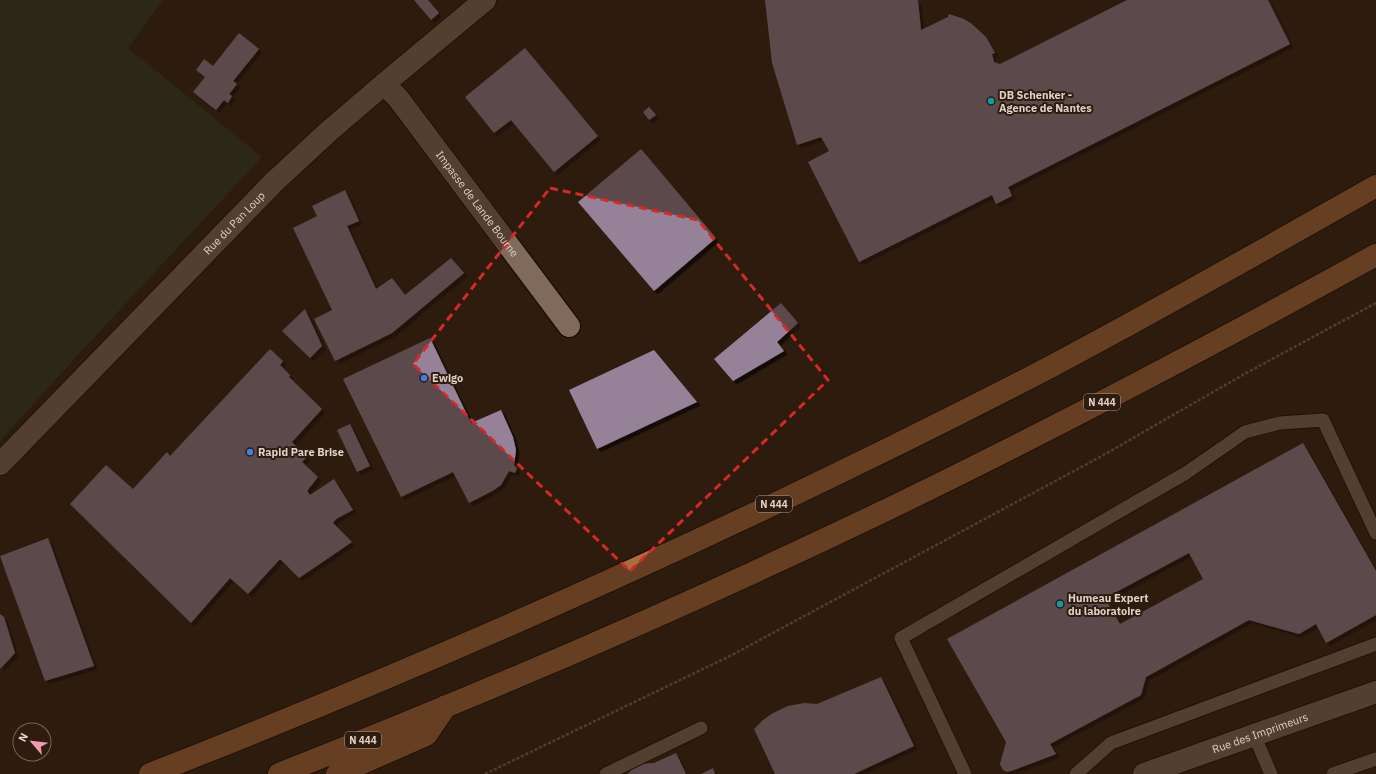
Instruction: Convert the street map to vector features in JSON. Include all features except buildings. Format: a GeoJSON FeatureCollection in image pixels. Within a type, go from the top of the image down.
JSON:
{"type":"FeatureCollection","features":[{"type":"Feature","properties":{"kind":"highway","name":"N 444"},"geometry":{"type":"LineString","coordinates":[[150,774],[460,647],[636,569],[769,507],[926,430],[1052,365],[1240,263],[1376,186]]}},
{"type":"Feature","properties":{"kind":"highway","name":"N 444"},"geometry":{"type":"LineString","coordinates":[[279,774],[446,706],[603,639],[872,517],[1020,444],[1242,329],[1376,254]]}},
{"type":"Feature","properties":{"kind":"highway"},"geometry":{"type":"LineString","coordinates":[[337,774],[426,735],[446,706]]}},
{"type":"Feature","properties":{"kind":"street","name":"Rue du Pan Loup"},"geometry":{"type":"LineString","coordinates":[[0,464],[274,182],[328,132],[485,0]]}},
{"type":"Feature","properties":{"kind":"street","name":"Impasse de Lande Bourne"},"geometry":{"type":"LineString","coordinates":[[384,84],[398,98],[569,326]]}},
{"type":"Feature","properties":{"kind":"street","name":"Rue des Imprimeurs"},"geometry":{"type":"LineString","coordinates":[[1144,774],[1376,692]]}},
{"type":"Feature","properties":{"kind":"lane"},"geometry":{"type":"LineString","coordinates":[[965,774],[901,638],[1186,473],[1245,432],[1280,423],[1323,420],[1376,533]]}},
{"type":"Feature","properties":{"kind":"lane"},"geometry":{"type":"LineString","coordinates":[[1076,774],[1111,743],[1376,644]]}},
{"type":"Feature","properties":{"kind":"lane"},"geometry":{"type":"LineString","coordinates":[[606,774],[701,728]]}},
{"type":"Feature","properties":{"kind":"lane"},"geometry":{"type":"LineString","coordinates":[[1254,735],[1271,774]]}},
{"type":"Feature","properties":{"kind":"lane"},"geometry":{"type":"LineString","coordinates":[[1333,774],[1376,759]]}},
{"type":"Feature","properties":{"kind":"path"},"geometry":{"type":"LineString","coordinates":[[485,774],[744,649],[1100,457],[1248,372],[1376,303]]}},
{"type":"Feature","properties":{"kind":"highlighted area"},"geometry":{"type":"Polygon","coordinates":[[[550,188],[698,220],[828,380],[630,571],[413,364],[550,188]]]}},
{"type":"Feature","properties":{"kind":"green space"},"geometry":{"type":"Polygon","coordinates":[[[0,0],[163,0],[128,48],[262,157],[0,441],[0,0]]]}},
{"type":"Feature","properties":{"kind":"place","name":"DB Schenker - Agence de Nantes"},"geometry":{"type":"Point","coordinates":[991,101]}},
{"type":"Feature","properties":{"kind":"place","name":"Ewigo"},"geometry":{"type":"Point","coordinates":[424,378]}},
{"type":"Feature","properties":{"kind":"place","name":"Rapid Pare Brise"},"geometry":{"type":"Point","coordinates":[250,452]}},
{"type":"Feature","properties":{"kind":"place","name":"Humeau Expert du laboratoire"},"geometry":{"type":"Point","coordinates":[1060,604]}}]}
